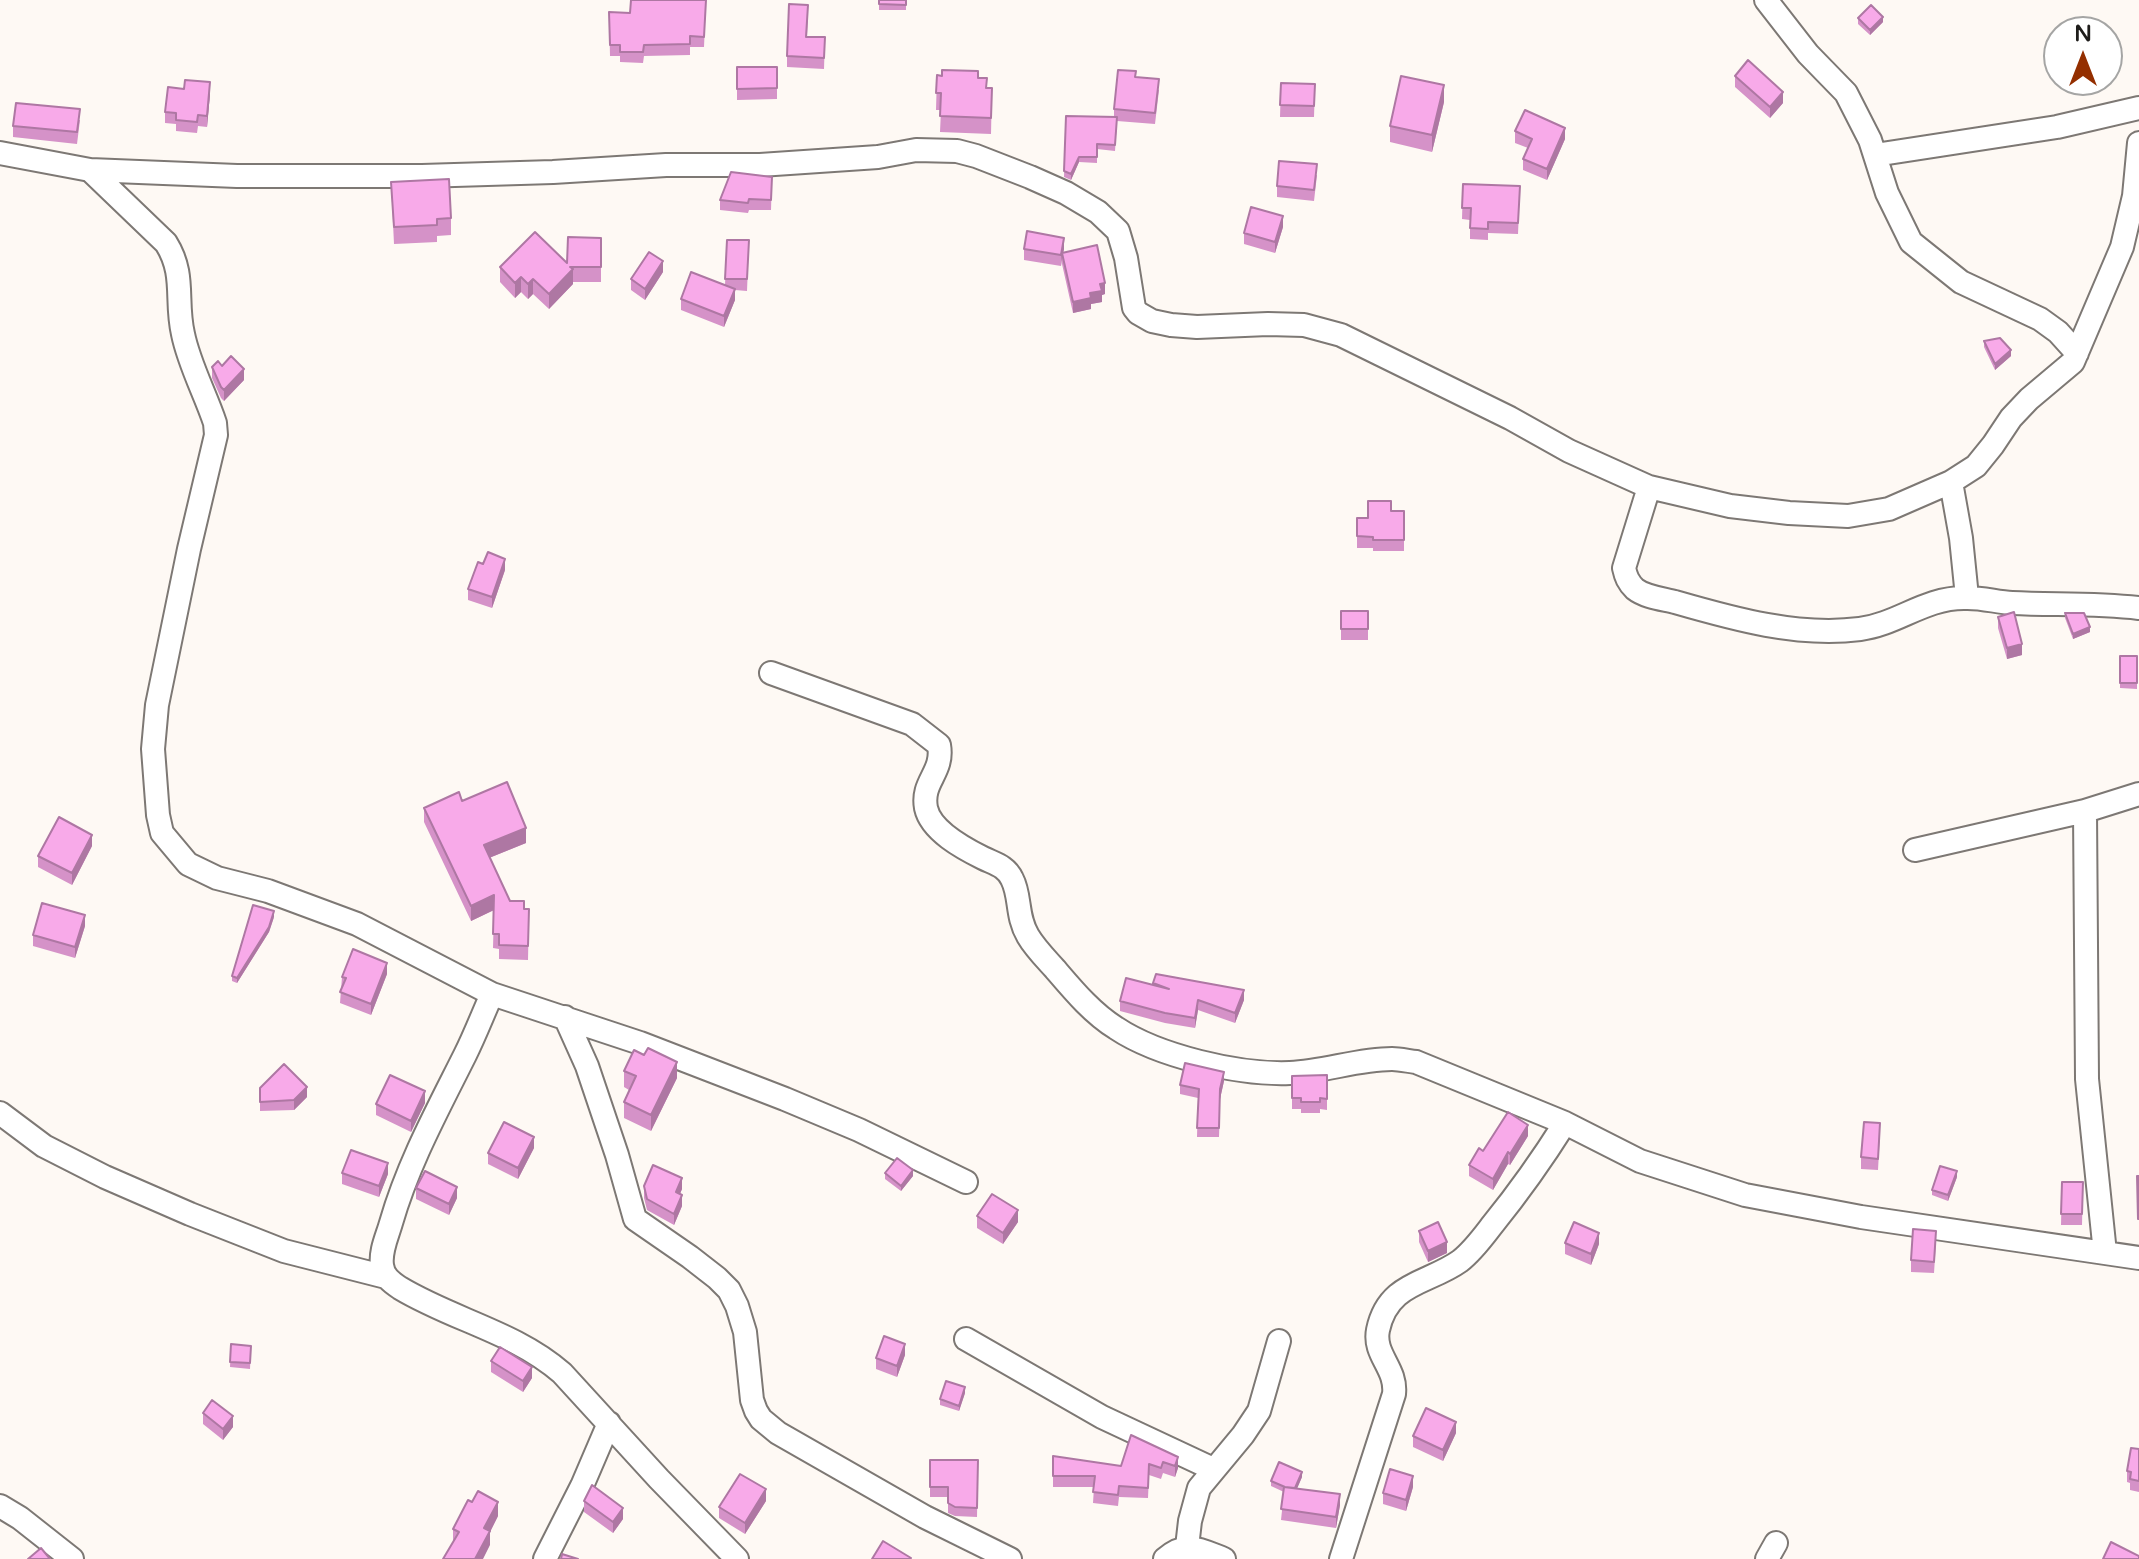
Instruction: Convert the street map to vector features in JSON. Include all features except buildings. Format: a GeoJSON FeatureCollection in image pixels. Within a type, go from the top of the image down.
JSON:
{"type":"FeatureCollection","features":[{"type":"Feature","properties":{"kind":"street"},"geometry":{"type":"LineString","coordinates":[[1766,0],[1808,54],[1846,93],[1870,140],[1887,193],[1911,242],[1961,282],[2040,319],[2058,332],[2077,353]]}},
{"type":"Feature","properties":{"kind":"street"},"geometry":{"type":"LineString","coordinates":[[1875,155],[2057,127],[2139,108]]}},
{"type":"Feature","properties":{"kind":"street"},"geometry":{"type":"LineString","coordinates":[[0,153],[90,170],[237,176],[422,176],[666,165],[774,165],[878,157],[916,150],[957,151],[988,160],[1066,193],[1098,212],[1118,231],[1134,308],[1152,321],[1197,327],[1304,325],[1341,335],[1510,418],[1569,451],[1649,487],[1730,506],[1848,516],[1889,509],[1951,482],[1976,466],[2011,418],[2073,362],[2122,247],[2134,196],[2139,143]]}},
{"type":"Feature","properties":{"kind":"street"},"geometry":{"type":"LineString","coordinates":[[90,170],[166,243],[175,257],[180,283],[181,330],[215,423],[216,435],[157,705],[153,749],[162,833],[188,864],[217,878],[303,903],[357,924],[492,994],[640,1043],[797,1104],[966,1182]]}},
{"type":"Feature","properties":{"kind":"street"},"geometry":{"type":"LineString","coordinates":[[1951,482],[1967,597]]}},
{"type":"Feature","properties":{"kind":"street"},"geometry":{"type":"LineString","coordinates":[[1649,487],[1624,568],[1626,579],[1637,591],[1728,618],[1789,628],[1835,631],[1862,629],[1888,622],[1931,602],[1967,597],[2009,603],[2104,604],[2139,608]]}},
{"type":"Feature","properties":{"kind":"street"},"geometry":{"type":"LineString","coordinates":[[771,673],[912,724],[939,745],[939,766],[925,792],[929,819],[962,846],[1001,866],[1012,879],[1019,917],[1029,938],[1093,1010],[1144,1045],[1238,1069],[1286,1073],[1322,1071],[1393,1059],[1416,1062],[1565,1123],[1640,1161],[1745,1195],[1861,1217],[2139,1258]]}},
{"type":"Feature","properties":{"kind":"street"},"geometry":{"type":"LineString","coordinates":[[1915,850],[2085,811],[2139,794]]}},
{"type":"Feature","properties":{"kind":"street"},"geometry":{"type":"LineString","coordinates":[[2085,811],[2087,1079],[2105,1253]]}},
{"type":"Feature","properties":{"kind":"street"},"geometry":{"type":"LineString","coordinates":[[386,1277],[382,1250],[413,1159],[492,994]]}},
{"type":"Feature","properties":{"kind":"street"},"geometry":{"type":"LineString","coordinates":[[565,1017],[587,1066],[635,1219],[717,1278],[729,1290],[737,1306],[745,1332],[752,1400],[761,1419],[778,1433],[925,1517],[1010,1559]]}},
{"type":"Feature","properties":{"kind":"street"},"geometry":{"type":"LineString","coordinates":[[0,1113],[44,1146],[105,1177],[284,1251],[386,1277],[400,1288],[545,1359],[562,1373],[737,1559]]}},
{"type":"Feature","properties":{"kind":"street"},"geometry":{"type":"LineString","coordinates":[[1341,1559],[1394,1394],[1394,1376],[1381,1354],[1378,1341],[1384,1314],[1402,1290],[1436,1275],[1475,1247],[1535,1170],[1565,1123]]}},
{"type":"Feature","properties":{"kind":"street"},"geometry":{"type":"LineString","coordinates":[[966,1339],[1102,1417],[1213,1469]]}},
{"type":"Feature","properties":{"kind":"street"},"geometry":{"type":"LineString","coordinates":[[1187,1547],[1199,1488],[1259,1411],[1279,1341]]}},
{"type":"Feature","properties":{"kind":"street"},"geometry":{"type":"LineString","coordinates":[[545,1559],[609,1423]]}},
{"type":"Feature","properties":{"kind":"street"},"geometry":{"type":"LineString","coordinates":[[0,1506],[72,1559]]}},
{"type":"Feature","properties":{"kind":"street"},"geometry":{"type":"LineString","coordinates":[[1165,1559],[1187,1547],[1224,1559]]}}]}
